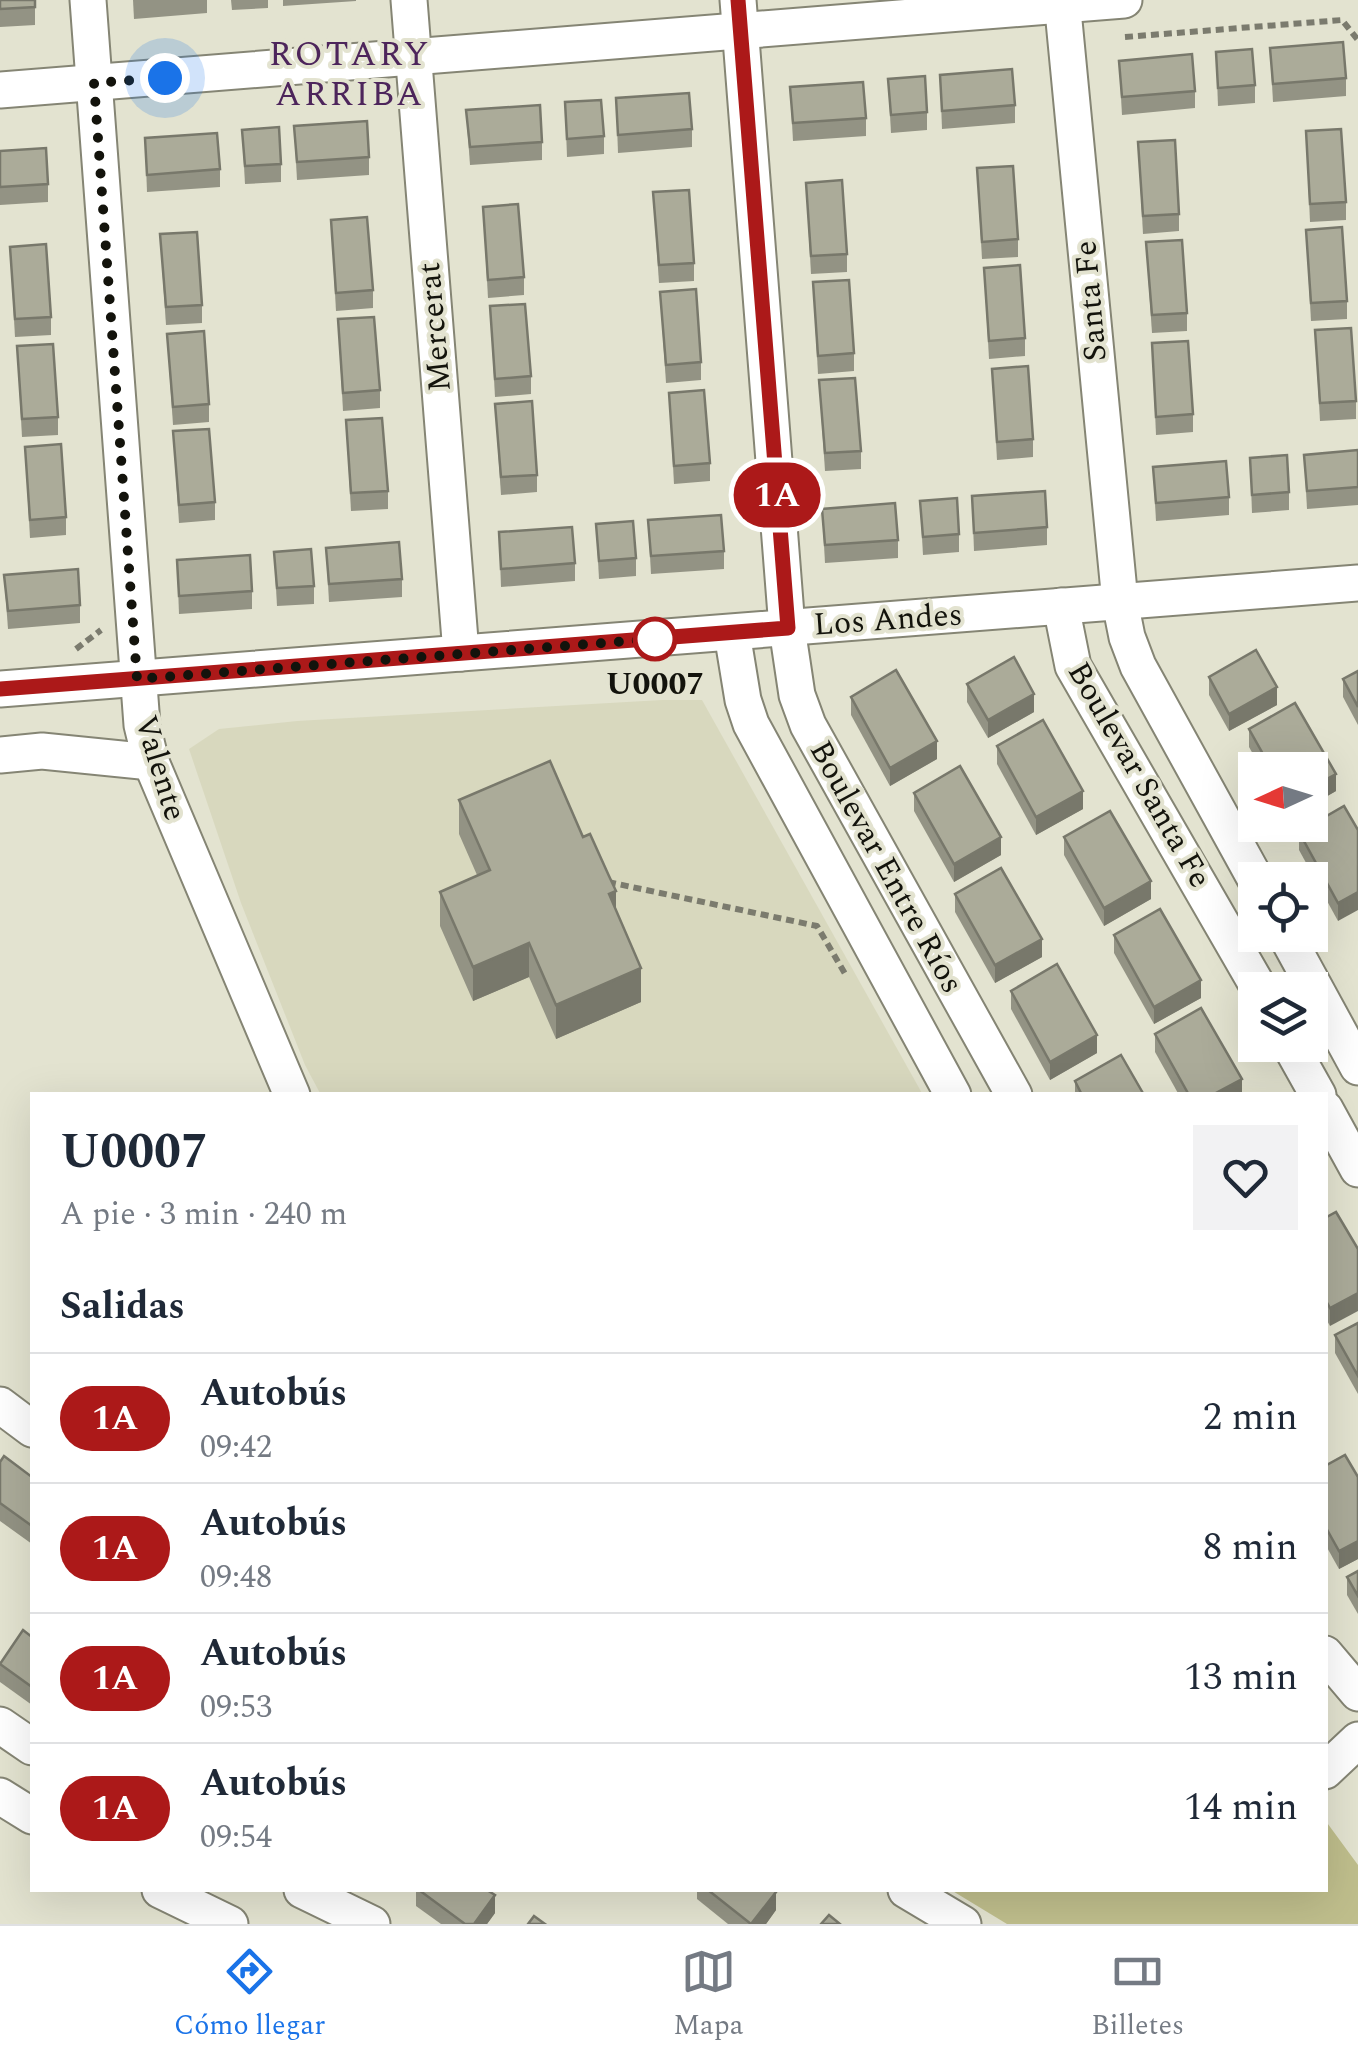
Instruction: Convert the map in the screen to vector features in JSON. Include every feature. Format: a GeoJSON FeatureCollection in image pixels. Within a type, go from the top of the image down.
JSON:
{"type":"FeatureCollection","features":[{"type":"Feature","properties":{"kind":"street","name":"Valente"},"geometry":{"type":"LineString","coordinates":[[88,0],[142,725],[151,762],[291,1092]]}},
{"type":"Feature","properties":{"kind":"street","name":"Mercerat"},"geometry":{"type":"LineString","coordinates":[[409,0],[461,653]]}},
{"type":"Feature","properties":{"kind":"street"},"geometry":{"type":"LineString","coordinates":[[0,90],[413,58],[739,16],[1124,0]]}},
{"type":"Feature","properties":{"kind":"street","name":"Santa Fe"},"geometry":{"type":"LineString","coordinates":[[1062,3],[1120,602]]}},
{"type":"Feature","properties":{"kind":"street","name":"Boulevar Entre Ríos"},"geometry":{"type":"LineString","coordinates":[[739,16],[788,628],[797,695],[808,725],[1012,1092]]}},
{"type":"Feature","properties":{"kind":"street","name":"Los Andes"},"geometry":{"type":"LineString","coordinates":[[0,690],[1358,583]]}},
{"type":"Feature","properties":{"kind":"street","name":"Boulevar Santa Fe"},"geometry":{"type":"LineString","coordinates":[[1120,602],[1138,666],[1246,862]]}},
{"type":"Feature","properties":{"kind":"street","name":"Boulevar Santa Fe"},"geometry":{"type":"LineString","coordinates":[[1062,606],[1073,666],[1250,972]]}},
{"type":"Feature","properties":{"kind":"street","name":"Boulevar Entre Ríos"},"geometry":{"type":"LineString","coordinates":[[732,633],[742,700],[752,724],[950,1092]]}},
{"type":"Feature","properties":{"kind":"street"},"geometry":{"type":"LineString","coordinates":[[0,755],[42,751],[151,762]]}},
{"type":"Feature","properties":{"kind":"street"},"geometry":{"type":"LineString","coordinates":[[1295,952],[1358,1067]]}},
{"type":"Feature","properties":{"kind":"street"},"geometry":{"type":"LineString","coordinates":[[1300,1062],[1316,1092]]}},
{"type":"Feature","properties":{"kind":"street"},"geometry":{"type":"LineString","coordinates":[[1328,1114],[1358,1169]]}},
{"type":"Feature","properties":{"kind":"street"},"geometry":{"type":"LineString","coordinates":[[0,1405],[30,1428]]}},
{"type":"Feature","properties":{"kind":"street"},"geometry":{"type":"LineString","coordinates":[[1328,1658],[1358,1693]]}},
{"type":"Feature","properties":{"kind":"street"},"geometry":{"type":"LineString","coordinates":[[0,1725],[30,1746]]}},
{"type":"Feature","properties":{"kind":"street"},"geometry":{"type":"LineString","coordinates":[[1328,1768],[1358,1740]]}},
{"type":"Feature","properties":{"kind":"street"},"geometry":{"type":"LineString","coordinates":[[0,1796],[30,1815]]}},
{"type":"Feature","properties":{"kind":"street"},"geometry":{"type":"LineString","coordinates":[[164,1892],[230,1924]]}},
{"type":"Feature","properties":{"kind":"street"},"geometry":{"type":"LineString","coordinates":[[306,1892],[372,1924]]}},
{"type":"Feature","properties":{"kind":"street"},"geometry":{"type":"LineString","coordinates":[[909,1892],[963,1924]]}},
{"type":"Feature","properties":{"kind":"path"},"geometry":{"type":"LineString","coordinates":[[1108,38],[1342,20],[1358,40]]}},
{"type":"Feature","properties":{"kind":"path"},"geometry":{"type":"LineString","coordinates":[[596,879],[816,926],[852,987]]}},
{"type":"Feature","properties":{"kind":"shaded area"},"geometry":{"type":"Polygon","coordinates":[[[702,700],[921,1092],[319,1092],[241,903],[189,749],[219,729],[297,721],[702,700]]]}},
{"type":"Feature","properties":{"kind":"shaded area"},"geometry":{"type":"Polygon","coordinates":[[[1328,1824],[1358,1865],[1358,1924],[1007,1924],[954,1892],[1328,1892],[1328,1824]]]}},
{"type":"Feature","properties":{"kind":"building"},"geometry":{"type":"Polygon","coordinates":[[[0,0],[35,0],[35,7],[0,9],[0,0]]]}},
{"type":"Feature","properties":{"kind":"building"},"geometry":{"type":"Polygon","coordinates":[[[1343,42],[1346,78],[1273,84],[1270,48],[1343,42]]]}},
{"type":"Feature","properties":{"kind":"building"},"geometry":{"type":"Polygon","coordinates":[[[1252,49],[1255,85],[1218,88],[1216,52],[1252,49]]]}},
{"type":"Feature","properties":{"kind":"building"},"geometry":{"type":"Polygon","coordinates":[[[1192,54],[1195,91],[1122,97],[1119,61],[1192,54]]]}},
{"type":"Feature","properties":{"kind":"building"},"geometry":{"type":"Polygon","coordinates":[[[1012,69],[1015,105],[942,111],[940,75],[1012,69]]]}},
{"type":"Feature","properties":{"kind":"building"},"geometry":{"type":"Polygon","coordinates":[[[925,76],[927,112],[891,115],[888,79],[925,76]]]}},
{"type":"Feature","properties":{"kind":"building"},"geometry":{"type":"Polygon","coordinates":[[[863,82],[866,118],[793,123],[790,87],[863,82]]]}},
{"type":"Feature","properties":{"kind":"building"},"geometry":{"type":"Polygon","coordinates":[[[689,93],[692,129],[618,135],[616,98],[689,93]]]}},
{"type":"Feature","properties":{"kind":"building"},"geometry":{"type":"Polygon","coordinates":[[[601,100],[604,136],[567,139],[565,102],[601,100]]]}},
{"type":"Feature","properties":{"kind":"building"},"geometry":{"type":"Polygon","coordinates":[[[540,105],[542,142],[470,147],[466,110],[540,105]]]}},
{"type":"Feature","properties":{"kind":"building"},"geometry":{"type":"Polygon","coordinates":[[[367,121],[369,157],[297,162],[294,126],[367,121]]]}},
{"type":"Feature","properties":{"kind":"building"},"geometry":{"type":"Polygon","coordinates":[[[279,127],[281,164],[245,166],[242,130],[279,127]]]}},
{"type":"Feature","properties":{"kind":"building"},"geometry":{"type":"Polygon","coordinates":[[[1341,129],[1346,202],[1310,204],[1306,131],[1341,129]]]}},
{"type":"Feature","properties":{"kind":"building"},"geometry":{"type":"Polygon","coordinates":[[[217,133],[220,169],[147,175],[145,138],[217,133]]]}},
{"type":"Feature","properties":{"kind":"building"},"geometry":{"type":"Polygon","coordinates":[[[1175,140],[1179,214],[1143,216],[1138,142],[1175,140]]]}},
{"type":"Feature","properties":{"kind":"building"},"geometry":{"type":"Polygon","coordinates":[[[46,148],[48,184],[0,187],[0,151],[46,148]]]}},
{"type":"Feature","properties":{"kind":"building"},"geometry":{"type":"Polygon","coordinates":[[[1013,166],[1018,239],[982,242],[977,168],[1013,166]]]}},
{"type":"Feature","properties":{"kind":"building"},"geometry":{"type":"Polygon","coordinates":[[[842,180],[847,254],[811,256],[806,183],[842,180]]]}},
{"type":"Feature","properties":{"kind":"building"},"geometry":{"type":"Polygon","coordinates":[[[689,190],[694,263],[659,265],[653,192],[689,190]]]}},
{"type":"Feature","properties":{"kind":"building"},"geometry":{"type":"Polygon","coordinates":[[[518,204],[524,277],[488,280],[483,207],[518,204]]]}},
{"type":"Feature","properties":{"kind":"building"},"geometry":{"type":"Polygon","coordinates":[[[367,217],[373,290],[336,293],[331,220],[367,217]]]}},
{"type":"Feature","properties":{"kind":"building"},"geometry":{"type":"Polygon","coordinates":[[[1342,227],[1347,301],[1311,303],[1306,230],[1342,227]]]}},
{"type":"Feature","properties":{"kind":"building"},"geometry":{"type":"Polygon","coordinates":[[[197,232],[202,305],[166,307],[160,234],[197,232]]]}},
{"type":"Feature","properties":{"kind":"building"},"geometry":{"type":"Polygon","coordinates":[[[1182,240],[1187,313],[1152,315],[1146,242],[1182,240]]]}},
{"type":"Feature","properties":{"kind":"building"},"geometry":{"type":"Polygon","coordinates":[[[46,244],[51,317],[15,319],[10,247],[46,244]]]}},
{"type":"Feature","properties":{"kind":"building"},"geometry":{"type":"Polygon","coordinates":[[[1020,265],[1025,338],[989,341],[984,268],[1020,265]]]}},
{"type":"Feature","properties":{"kind":"building"},"geometry":{"type":"Polygon","coordinates":[[[849,280],[854,353],[818,356],[813,282],[849,280]]]}},
{"type":"Feature","properties":{"kind":"building"},"geometry":{"type":"Polygon","coordinates":[[[696,289],[701,362],[666,365],[660,292],[696,289]]]}},
{"type":"Feature","properties":{"kind":"building"},"geometry":{"type":"Polygon","coordinates":[[[525,304],[531,376],[495,379],[490,306],[525,304]]]}},
{"type":"Feature","properties":{"kind":"building"},"geometry":{"type":"Polygon","coordinates":[[[374,317],[380,390],[343,393],[338,319],[374,317]]]}},
{"type":"Feature","properties":{"kind":"building"},"geometry":{"type":"Polygon","coordinates":[[[1351,328],[1356,401],[1320,403],[1315,330],[1351,328]]]}},
{"type":"Feature","properties":{"kind":"building"},"geometry":{"type":"Polygon","coordinates":[[[204,331],[209,404],[173,407],[167,334],[204,331]]]}},
{"type":"Feature","properties":{"kind":"building"},"geometry":{"type":"Polygon","coordinates":[[[1188,341],[1193,414],[1156,417],[1152,343],[1188,341]]]}},
{"type":"Feature","properties":{"kind":"building"},"geometry":{"type":"Polygon","coordinates":[[[53,344],[58,417],[22,419],[17,346],[53,344]]]}},
{"type":"Feature","properties":{"kind":"building"},"geometry":{"type":"Polygon","coordinates":[[[1028,366],[1033,439],[997,442],[992,369],[1028,366]]]}},
{"type":"Feature","properties":{"kind":"building"},"geometry":{"type":"Polygon","coordinates":[[[855,378],[861,451],[825,453],[819,380],[855,378]]]}},
{"type":"Feature","properties":{"kind":"building"},"geometry":{"type":"Polygon","coordinates":[[[704,390],[710,463],[674,466],[669,393],[704,390]]]}},
{"type":"Feature","properties":{"kind":"building"},"geometry":{"type":"Polygon","coordinates":[[[532,401],[537,475],[501,477],[495,404],[532,401]]]}},
{"type":"Feature","properties":{"kind":"building"},"geometry":{"type":"Polygon","coordinates":[[[382,418],[388,491],[351,493],[346,420],[382,418]]]}},
{"type":"Feature","properties":{"kind":"building"},"geometry":{"type":"Polygon","coordinates":[[[209,429],[215,502],[179,505],[173,431],[209,429]]]}},
{"type":"Feature","properties":{"kind":"building"},"geometry":{"type":"Polygon","coordinates":[[[61,444],[66,517],[30,520],[25,447],[61,444]]]}},
{"type":"Feature","properties":{"kind":"building"},"geometry":{"type":"Polygon","coordinates":[[[1358,450],[1358,487],[1307,491],[1304,455],[1358,450]]]}},
{"type":"Feature","properties":{"kind":"building"},"geometry":{"type":"Polygon","coordinates":[[[1287,455],[1289,492],[1252,495],[1250,458],[1287,455]]]}},
{"type":"Feature","properties":{"kind":"building"},"geometry":{"type":"Polygon","coordinates":[[[1226,461],[1229,497],[1156,503],[1153,467],[1226,461]]]}},
{"type":"Feature","properties":{"kind":"building"},"geometry":{"type":"Polygon","coordinates":[[[1045,491],[1047,527],[974,533],[972,496],[1045,491]]]}},
{"type":"Feature","properties":{"kind":"building"},"geometry":{"type":"Polygon","coordinates":[[[957,498],[959,534],[923,537],[920,501],[957,498]]]}},
{"type":"Feature","properties":{"kind":"building"},"geometry":{"type":"Polygon","coordinates":[[[895,503],[898,540],[825,545],[822,509],[895,503]]]}},
{"type":"Feature","properties":{"kind":"building"},"geometry":{"type":"Polygon","coordinates":[[[721,515],[724,551],[651,556],[648,520],[721,515]]]}},
{"type":"Feature","properties":{"kind":"building"},"geometry":{"type":"Polygon","coordinates":[[[633,521],[636,558],[599,561],[596,524],[633,521]]]}},
{"type":"Feature","properties":{"kind":"building"},"geometry":{"type":"Polygon","coordinates":[[[572,527],[575,563],[501,569],[499,532],[572,527]]]}},
{"type":"Feature","properties":{"kind":"building"},"geometry":{"type":"Polygon","coordinates":[[[399,542],[402,579],[329,584],[326,548],[399,542]]]}},
{"type":"Feature","properties":{"kind":"building"},"geometry":{"type":"Polygon","coordinates":[[[311,549],[314,586],[277,588],[274,552],[311,549]]]}},
{"type":"Feature","properties":{"kind":"building"},"geometry":{"type":"Polygon","coordinates":[[[250,555],[252,591],[179,596],[177,560],[250,555]]]}},
{"type":"Feature","properties":{"kind":"building"},"geometry":{"type":"Polygon","coordinates":[[[78,569],[80,605],[8,611],[4,575],[78,569]]]}},
{"type":"Feature","properties":{"kind":"building"},"geometry":{"type":"Polygon","coordinates":[[[1256,650],[1277,687],[1229,714],[1209,677],[1256,650]]]}},
{"type":"Feature","properties":{"kind":"building"},"geometry":{"type":"Polygon","coordinates":[[[1014,657],[1034,694],[988,720],[967,684],[1014,657]]]}},
{"type":"Feature","properties":{"kind":"building"},"geometry":{"type":"Polygon","coordinates":[[[896,670],[937,741],[890,768],[851,697],[896,670]]]}},
{"type":"Feature","properties":{"kind":"building"},"geometry":{"type":"Polygon","coordinates":[[[1358,671],[1358,707],[1343,679],[1358,671]]]}},
{"type":"Feature","properties":{"kind":"building"},"geometry":{"type":"Polygon","coordinates":[[[1295,703],[1323,752],[1262,752],[1249,729],[1295,703]]]}},
{"type":"Feature","properties":{"kind":"building"},"geometry":{"type":"Polygon","coordinates":[[[1043,720],[1083,791],[1036,817],[997,746],[1043,720]]]}},
{"type":"Feature","properties":{"kind":"building"},"geometry":{"type":"Polygon","coordinates":[[[1328,760],[1336,774],[1328,778],[1328,760]]]}},
{"type":"Feature","properties":{"kind":"building"},"geometry":{"type":"Polygon","coordinates":[[[550,761],[583,837],[590,834],[616,891],[609,894],[641,968],[556,1005],[529,943],[473,967],[440,892],[490,870],[459,800],[550,761]]]}},
{"type":"Feature","properties":{"kind":"building"},"geometry":{"type":"Polygon","coordinates":[[[960,766],[1001,837],[954,864],[914,793],[960,766]]]}},
{"type":"Feature","properties":{"kind":"building"},"geometry":{"type":"Polygon","coordinates":[[[1344,806],[1358,830],[1358,892],[1338,903],[1328,885],[1328,862],[1315,862],[1304,842],[1328,842],[1328,815],[1344,806]]]}},
{"type":"Feature","properties":{"kind":"building"},"geometry":{"type":"Polygon","coordinates":[[[1110,811],[1151,881],[1104,908],[1064,837],[1110,811]]]}},
{"type":"Feature","properties":{"kind":"building"},"geometry":{"type":"Polygon","coordinates":[[[1001,868],[1042,939],[995,965],[955,894],[1001,868]]]}},
{"type":"Feature","properties":{"kind":"building"},"geometry":{"type":"Polygon","coordinates":[[[1160,909],[1201,980],[1154,1007],[1114,935],[1160,909]]]}},
{"type":"Feature","properties":{"kind":"building"},"geometry":{"type":"Polygon","coordinates":[[[1057,964],[1097,1035],[1050,1062],[1011,991],[1057,964]]]}},
{"type":"Feature","properties":{"kind":"building"},"geometry":{"type":"Polygon","coordinates":[[[1201,1008],[1242,1079],[1218,1092],[1187,1092],[1155,1034],[1201,1008]]]}},
{"type":"Feature","properties":{"kind":"building"},"geometry":{"type":"Polygon","coordinates":[[[1121,1055],[1142,1092],[1080,1092],[1075,1081],[1121,1055]]]}},
{"type":"Feature","properties":{"kind":"building"},"geometry":{"type":"Polygon","coordinates":[[[1336,1212],[1358,1249],[1358,1293],[1330,1308],[1328,1304],[1328,1216],[1336,1212]]]}},
{"type":"Feature","properties":{"kind":"building"},"geometry":{"type":"Polygon","coordinates":[[[1358,1323],[1358,1376],[1335,1335],[1358,1323]]]}},
{"type":"Feature","properties":{"kind":"building"},"geometry":{"type":"Polygon","coordinates":[[[1345,1455],[1358,1477],[1358,1541],[1339,1551],[1328,1531],[1328,1464],[1345,1455]]]}},
{"type":"Feature","properties":{"kind":"building"},"geometry":{"type":"Polygon","coordinates":[[[4,1456],[30,1476],[30,1525],[0,1503],[0,1462],[4,1456]]]}},
{"type":"Feature","properties":{"kind":"building"},"geometry":{"type":"Polygon","coordinates":[[[1358,1571],[1358,1596],[1347,1577],[1358,1571]]]}},
{"type":"Feature","properties":{"kind":"building"},"geometry":{"type":"Polygon","coordinates":[[[23,1630],[30,1635],[30,1686],[0,1664],[23,1630]]]}},
{"type":"Feature","properties":{"kind":"building"},"geometry":{"type":"Polygon","coordinates":[[[422,1892],[495,1895],[474,1924],[465,1924],[422,1892]]]}},
{"type":"Feature","properties":{"kind":"building"},"geometry":{"type":"Polygon","coordinates":[[[711,1892],[776,1892],[751,1924],[711,1892]]]}},
{"type":"Feature","properties":{"kind":"building"},"geometry":{"type":"Polygon","coordinates":[[[829,1915],[840,1924],[821,1924],[829,1915]]]}},
{"type":"Feature","properties":{"kind":"building"},"geometry":{"type":"Polygon","coordinates":[[[534,1916],[545,1924],[528,1924],[534,1916]]]}},
{"type":"Feature","properties":{"kind":"bus line","name":"1A"},"geometry":{"type":"LineString","coordinates":[[0,689],[788,628],[738,0]]}},
{"type":"Feature","properties":{"kind":"place","name":"U0007"},"geometry":{"type":"Point","coordinates":[655,639]}},
{"type":"Feature","properties":{"kind":"district","name":"ROTARY ARRIBA"},"geometry":{"type":"Point","coordinates":[350,74]}},
{"type":"Feature","properties":{"kind":"route"},"geometry":{"type":"LineString","coordinates":[[165,78],[94,83],[137,679],[655,639]]}}]}
